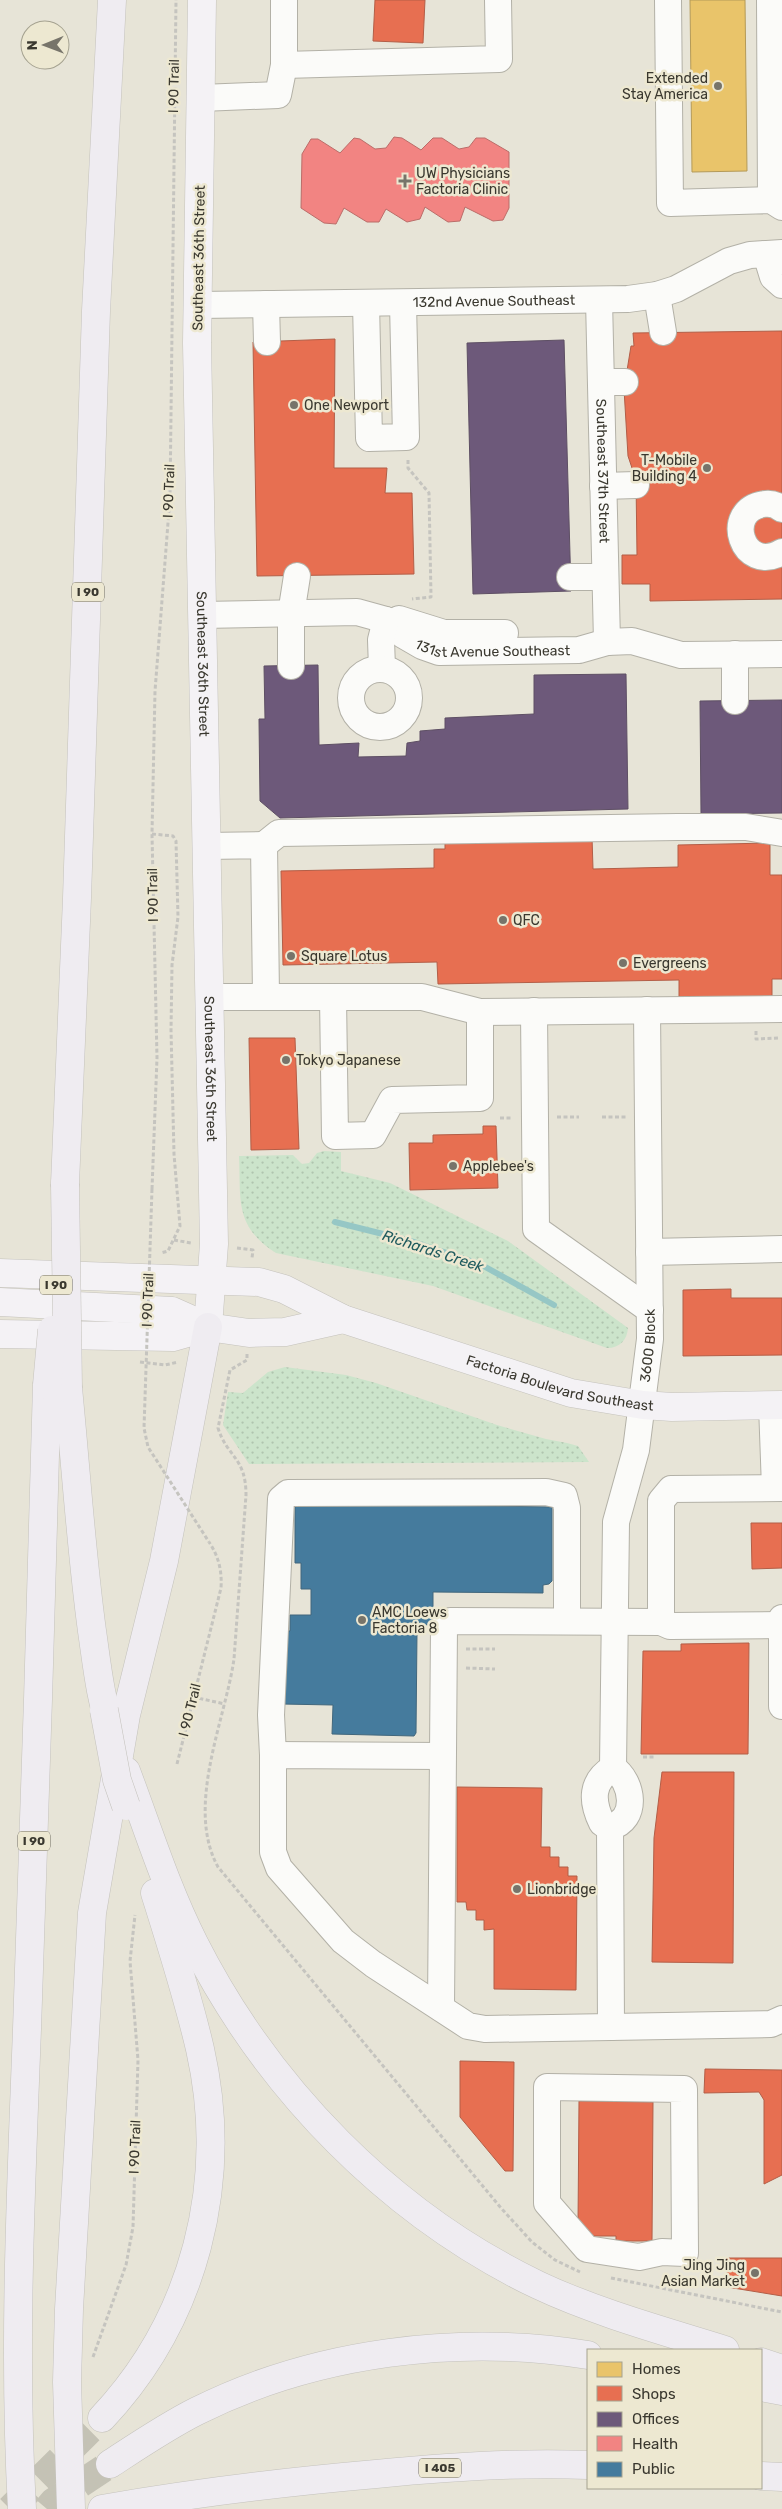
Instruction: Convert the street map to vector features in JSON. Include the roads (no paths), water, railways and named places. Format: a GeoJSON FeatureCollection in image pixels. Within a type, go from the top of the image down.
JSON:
{"type":"FeatureCollection","features":[{"type":"Feature","properties":{"kind":"highway","name":"I 90"},"geometry":{"type":"LineString","coordinates":[[22,2509],[9,2297],[22,2136],[40,1692],[57,1387],[77,898],[96,311],[112,0]]}},
{"type":"Feature","properties":{"kind":"highway"},"geometry":{"type":"LineString","coordinates":[[71,2509],[67,2382],[69,2309],[92,1913],[117,1762],[164,1561],[208,1326]]}},
{"type":"Feature","properties":{"kind":"highway"},"geometry":{"type":"LineString","coordinates":[[57,1387],[80,1530],[104,1710],[117,1780],[132,1804],[178,1908],[223,1995],[286,2086],[366,2169],[431,2221],[495,2263],[540,2286],[585,2304],[722,2349]]}},
{"type":"Feature","properties":{"kind":"highway"},"geometry":{"type":"LineString","coordinates":[[102,2418],[122,2398],[148,2362],[174,2314],[191,2269],[203,2228],[210,2186],[211,2149],[208,2107],[200,2050],[132,1804]]}},
{"type":"Feature","properties":{"kind":"highway"},"geometry":{"type":"LineString","coordinates":[[110,2464],[154,2434],[199,2410],[269,2382],[314,2368],[433,2348],[504,2347],[587,2355]]}},
{"type":"Feature","properties":{"kind":"highway"},"geometry":{"type":"LineString","coordinates":[[762,2362],[782,2369]]}},
{"type":"Feature","properties":{"kind":"highway"},"geometry":{"type":"LineString","coordinates":[[762,2387],[782,2391]]}},
{"type":"Feature","properties":{"kind":"highway","name":"I 405"},"geometry":{"type":"LineString","coordinates":[[102,2509],[176,2496],[305,2480],[446,2467],[587,2465]]}},
{"type":"Feature","properties":{"kind":"highway"},"geometry":{"type":"LineString","coordinates":[[762,2476],[782,2477]]}},
{"type":"Feature","properties":{"kind":"main road","name":"Southeast 36th Street"},"geometry":{"type":"LineString","coordinates":[[202,0],[198,305],[214,1244],[208,1326]]}},
{"type":"Feature","properties":{"kind":"main road","name":"Factoria Boulevard Southeast"},"geometry":{"type":"LineString","coordinates":[[0,1273],[259,1282],[276,1287],[343,1319],[571,1393],[643,1405],[672,1407],[777,1405]]}},
{"type":"Feature","properties":{"kind":"main road"},"geometry":{"type":"LineString","coordinates":[[0,1302],[172,1312],[208,1326],[250,1333],[285,1332],[343,1319]]}},
{"type":"Feature","properties":{"kind":"main road"},"geometry":{"type":"LineString","coordinates":[[0,1334],[173,1337],[208,1326]]}},
{"type":"Feature","properties":{"kind":"street"},"geometry":{"type":"LineString","coordinates":[[201,98],[278,95],[284,65],[284,0]]}},
{"type":"Feature","properties":{"kind":"street"},"geometry":{"type":"LineString","coordinates":[[284,65],[499,59],[498,0]]}},
{"type":"Feature","properties":{"kind":"street"},"geometry":{"type":"LineString","coordinates":[[668,0],[670,203],[776,204],[770,0]]}},
{"type":"Feature","properties":{"kind":"street"},"geometry":{"type":"LineString","coordinates":[[774,253],[773,277],[782,285]]}},
{"type":"Feature","properties":{"kind":"street","name":"132nd Avenue Southeast"},"geometry":{"type":"LineString","coordinates":[[198,305],[598,300],[657,295],[689,284],[729,261],[750,255],[774,253]]}},
{"type":"Feature","properties":{"kind":"street"},"geometry":{"type":"LineString","coordinates":[[657,295],[663,332]]}},
{"type":"Feature","properties":{"kind":"street","name":"Southeast 37th Street"},"geometry":{"type":"LineString","coordinates":[[598,300],[613,382],[603,486],[608,642]]}},
{"type":"Feature","properties":{"kind":"street"},"geometry":{"type":"LineString","coordinates":[[366,303],[369,438],[406,437],[403,303]]}},
{"type":"Feature","properties":{"kind":"street"},"geometry":{"type":"LineString","coordinates":[[266,304],[267,342]]}},
{"type":"Feature","properties":{"kind":"street"},"geometry":{"type":"LineString","coordinates":[[603,486],[636,485]]}},
{"type":"Feature","properties":{"kind":"street"},"geometry":{"type":"LineString","coordinates":[[782,509],[769,504],[759,505],[749,510],[743,518],[740,528],[741,539],[746,548],[754,554],[765,557],[775,556],[782,552]]}},
{"type":"Feature","properties":{"kind":"street"},"geometry":{"type":"LineString","coordinates":[[291,666],[291,614],[297,576]]}},
{"type":"Feature","properties":{"kind":"street"},"geometry":{"type":"LineString","coordinates":[[570,577],[605,577]]}},
{"type":"Feature","properties":{"kind":"street"},"geometry":{"type":"LineString","coordinates":[[382,668],[381,640],[396,612]]}},
{"type":"Feature","properties":{"kind":"street","name":"131st Avenue Southeast"},"geometry":{"type":"LineString","coordinates":[[202,615],[396,612],[403,635],[439,652],[579,650],[608,642],[632,641],[681,655],[782,654]]}},
{"type":"Feature","properties":{"kind":"street"},"geometry":{"type":"LineString","coordinates":[[735,654],[735,701]]}},
{"type":"Feature","properties":{"kind":"street"},"geometry":{"type":"LineString","coordinates":[[206,846],[264,845],[279,833],[678,827],[746,827],[782,833]]}},
{"type":"Feature","properties":{"kind":"street"},"geometry":{"type":"LineString","coordinates":[[264,845],[266,996]]}},
{"type":"Feature","properties":{"kind":"street"},"geometry":{"type":"LineString","coordinates":[[210,997],[422,997],[480,1012],[782,1009]]}},
{"type":"Feature","properties":{"kind":"street"},"geometry":{"type":"LineString","coordinates":[[333,997],[336,1136],[373,1135],[392,1100],[480,1098],[480,1012]]}},
{"type":"Feature","properties":{"kind":"street","name":"3600 Block"},"geometry":{"type":"LineString","coordinates":[[613,1768],[616,1522],[636,1450],[650,1339],[647,1010]]}},
{"type":"Feature","properties":{"kind":"street"},"geometry":{"type":"LineString","coordinates":[[534,1011],[536,1229],[650,1310]]}},
{"type":"Feature","properties":{"kind":"street"},"geometry":{"type":"LineString","coordinates":[[649,1252],[782,1249]]}},
{"type":"Feature","properties":{"kind":"street"},"geometry":{"type":"LineString","coordinates":[[661,1622],[661,1501],[671,1489],[778,1488],[777,1405]]}},
{"type":"Feature","properties":{"kind":"street"},"geometry":{"type":"LineString","coordinates":[[567,1621],[568,1508],[564,1496],[546,1492],[288,1493],[281,1498],[271,1715],[273,1852],[279,1868],[343,1941],[373,1964],[468,2026],[480,2028],[771,2024],[782,2019]]}},
{"type":"Feature","properties":{"kind":"street"},"geometry":{"type":"LineString","coordinates":[[441,2008],[444,1626],[450,1621],[661,1622],[670,1626],[721,1634],[781,1621],[782,1706]]}},
{"type":"Feature","properties":{"kind":"street"},"geometry":{"type":"LineString","coordinates":[[273,1755],[442,1756]]}},
{"type":"Feature","properties":{"kind":"street"},"geometry":{"type":"LineString","coordinates":[[613,1768],[622,1774],[627,1782],[630,1804],[620,1825],[610,1827],[602,1823],[594,1803],[597,1782],[603,1774],[613,1768]]}},
{"type":"Feature","properties":{"kind":"street"},"geometry":{"type":"LineString","coordinates":[[610,1827],[611,2027]]}},
{"type":"Feature","properties":{"kind":"street"},"geometry":{"type":"LineString","coordinates":[[547,2087],[684,2088],[685,2253],[662,2252],[639,2257],[587,2248],[547,2203],[547,2087]]}},
{"type":"Feature","properties":{"kind":"waterway","name":"Richards Creek"},"geometry":{"type":"LineString","coordinates":[[335,1222],[411,1241],[480,1264],[554,1305]]}},
{"type":"Feature","properties":{"kind":"tunnel"},"geometry":{"type":"LineString","coordinates":[[10,2509],[102,2418]]}},
{"type":"Feature","properties":{"kind":"tunnel"},"geometry":{"type":"LineString","coordinates":[[47,2509],[53,2502],[110,2464]]}},
{"type":"Feature","properties":{"kind":"place","name":"Extended Stay America"},"geometry":{"type":"Point","coordinates":[718,86]}},
{"type":"Feature","properties":{"kind":"place","name":"UW Physicians Factoria Clinic"},"geometry":{"type":"Point","coordinates":[405,181]}},
{"type":"Feature","properties":{"kind":"place","name":"One Newport"},"geometry":{"type":"Point","coordinates":[294,405]}},
{"type":"Feature","properties":{"kind":"place","name":"T-Mobile Building 4"},"geometry":{"type":"Point","coordinates":[707,468]}},
{"type":"Feature","properties":{"kind":"place","name":"QFC"},"geometry":{"type":"Point","coordinates":[503,920]}},
{"type":"Feature","properties":{"kind":"place","name":"Square Lotus"},"geometry":{"type":"Point","coordinates":[291,956]}},
{"type":"Feature","properties":{"kind":"place","name":"Evergreens"},"geometry":{"type":"Point","coordinates":[623,963]}},
{"type":"Feature","properties":{"kind":"place","name":"Tokyo Japanese"},"geometry":{"type":"Point","coordinates":[286,1060]}},
{"type":"Feature","properties":{"kind":"place","name":"Applebee's"},"geometry":{"type":"Point","coordinates":[453,1166]}},
{"type":"Feature","properties":{"kind":"place","name":"AMC Loews Factoria 8"},"geometry":{"type":"Point","coordinates":[362,1620]}},
{"type":"Feature","properties":{"kind":"place","name":"Lionbridge"},"geometry":{"type":"Point","coordinates":[517,1889]}},
{"type":"Feature","properties":{"kind":"place","name":"Jing Jing Asian Market"},"geometry":{"type":"Point","coordinates":[755,2273]}}]}
